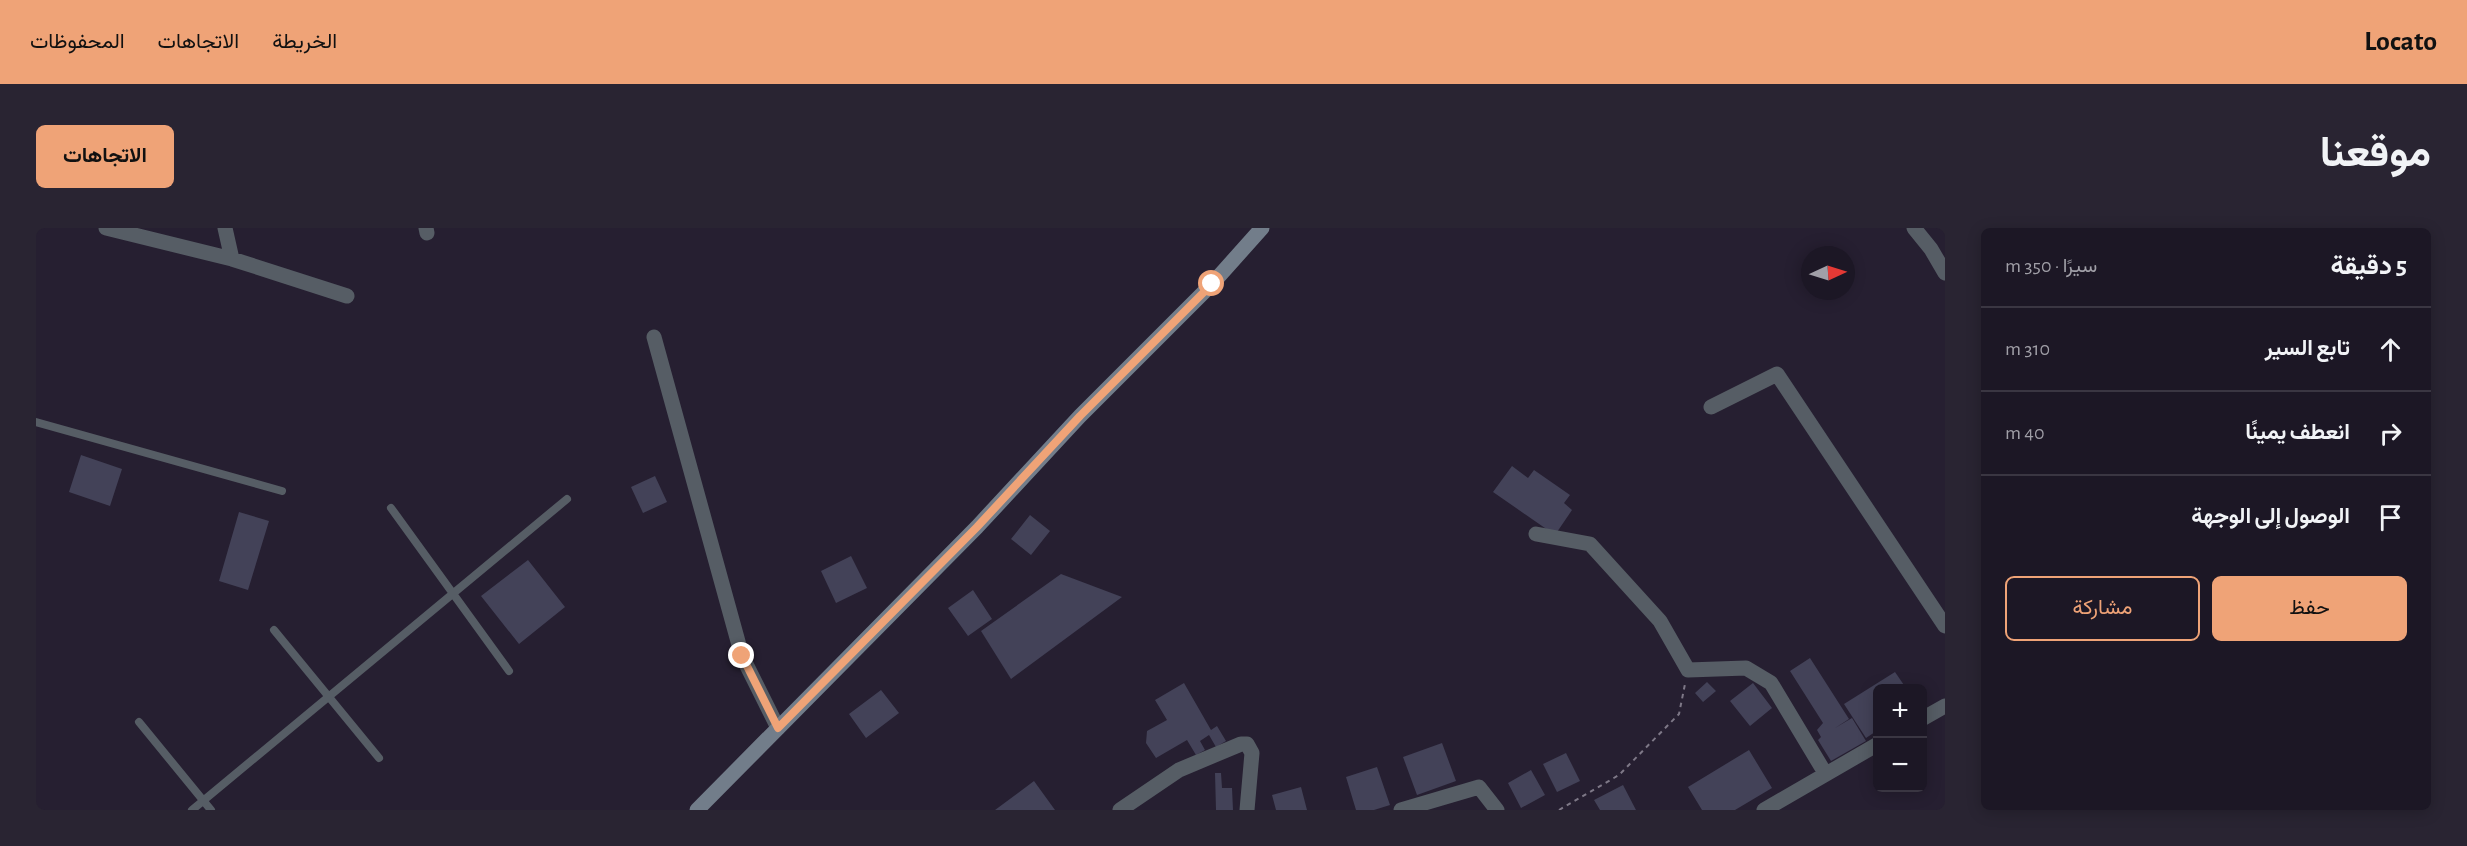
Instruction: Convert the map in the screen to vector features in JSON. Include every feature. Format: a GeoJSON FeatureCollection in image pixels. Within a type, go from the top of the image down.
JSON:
{"type":"FeatureCollection","features":[{"type":"Feature","properties":{"kind":"street"},"geometry":{"type":"LineString","coordinates":[[106,228],[232,259],[347,296]]}},
{"type":"Feature","properties":{"kind":"street"},"geometry":{"type":"LineString","coordinates":[[225,228],[232,259]]}},
{"type":"Feature","properties":{"kind":"street"},"geometry":{"type":"LineString","coordinates":[[697,810],[977,527],[1080,416],[1212,284],[1262,228]]}},
{"type":"Feature","properties":{"kind":"street"},"geometry":{"type":"LineString","coordinates":[[1914,228],[1931,249],[1945,273]]}},
{"type":"Feature","properties":{"kind":"street"},"geometry":{"type":"LineString","coordinates":[[654,337],[742,656],[778,728]]}},
{"type":"Feature","properties":{"kind":"street"},"geometry":{"type":"LineString","coordinates":[[1711,406],[1777,374],[1945,626]]}},
{"type":"Feature","properties":{"kind":"street"},"geometry":{"type":"LineString","coordinates":[[1536,534],[1590,544],[1660,621],[1688,670],[1746,668],[1771,683],[1825,773]]}},
{"type":"Feature","properties":{"kind":"street"},"geometry":{"type":"LineString","coordinates":[[1927,717],[1945,706]]}},
{"type":"Feature","properties":{"kind":"street"},"geometry":{"type":"LineString","coordinates":[[1120,810],[1179,770],[1241,744],[1247,744],[1252,753],[1247,810]]}},
{"type":"Feature","properties":{"kind":"street"},"geometry":{"type":"LineString","coordinates":[[1764,810],[1873,747]]}},
{"type":"Feature","properties":{"kind":"street"},"geometry":{"type":"LineString","coordinates":[[1405,809],[1479,788],[1497,810]]}},
{"type":"Feature","properties":{"kind":"lane"},"geometry":{"type":"LineString","coordinates":[[36,422],[282,491]]}},
{"type":"Feature","properties":{"kind":"lane"},"geometry":{"type":"LineString","coordinates":[[192,810],[567,499]]}},
{"type":"Feature","properties":{"kind":"lane"},"geometry":{"type":"LineString","coordinates":[[391,508],[509,671]]}},
{"type":"Feature","properties":{"kind":"lane"},"geometry":{"type":"LineString","coordinates":[[274,630],[379,758]]}},
{"type":"Feature","properties":{"kind":"lane"},"geometry":{"type":"LineString","coordinates":[[139,722],[211,810]]}},
{"type":"Feature","properties":{"kind":"path"},"geometry":{"type":"LineString","coordinates":[[1559,810],[1619,775],[1679,714],[1688,670]]}},
{"type":"Feature","properties":{"kind":"building"},"geometry":{"type":"Polygon","coordinates":[[[81,455],[122,469],[110,506],[69,492],[81,455]]]}},
{"type":"Feature","properties":{"kind":"building"},"geometry":{"type":"Polygon","coordinates":[[[1512,466],[1528,478],[1534,470],[1570,495],[1564,503],[1572,510],[1555,535],[1493,492],[1512,466]]]}},
{"type":"Feature","properties":{"kind":"building"},"geometry":{"type":"Polygon","coordinates":[[[655,476],[667,502],[643,513],[631,487],[655,476]]]}},
{"type":"Feature","properties":{"kind":"building"},"geometry":{"type":"Polygon","coordinates":[[[239,512],[269,521],[248,590],[219,581],[239,512]]]}},
{"type":"Feature","properties":{"kind":"building"},"geometry":{"type":"Polygon","coordinates":[[[1030,515],[1050,531],[1031,555],[1011,539],[1030,515]]]}},
{"type":"Feature","properties":{"kind":"building"},"geometry":{"type":"Polygon","coordinates":[[[851,556],[867,588],[836,603],[821,571],[851,556]]]}},
{"type":"Feature","properties":{"kind":"building"},"geometry":{"type":"Polygon","coordinates":[[[528,560],[565,607],[519,644],[481,596],[528,560]]]}},
{"type":"Feature","properties":{"kind":"building"},"geometry":{"type":"Polygon","coordinates":[[[1061,574],[1122,597],[1011,679],[981,631],[1061,574]]]}},
{"type":"Feature","properties":{"kind":"building"},"geometry":{"type":"Polygon","coordinates":[[[973,590],[992,619],[968,636],[948,608],[973,590]]]}},
{"type":"Feature","properties":{"kind":"building"},"geometry":{"type":"Polygon","coordinates":[[[1810,658],[1849,719],[1835,728],[1852,718],[1866,741],[1831,761],[1818,740],[1821,737],[1817,730],[1823,723],[1790,671],[1810,658]]]}},
{"type":"Feature","properties":{"kind":"building"},"geometry":{"type":"Polygon","coordinates":[[[1895,672],[1903,684],[1876,684],[1895,672]]]}},
{"type":"Feature","properties":{"kind":"building"},"geometry":{"type":"Polygon","coordinates":[[[1707,682],[1716,691],[1703,702],[1695,693],[1707,682]]]}},
{"type":"Feature","properties":{"kind":"building"},"geometry":{"type":"Polygon","coordinates":[[[1184,683],[1211,730],[1217,726],[1226,741],[1216,747],[1209,735],[1200,741],[1205,750],[1196,755],[1187,740],[1156,758],[1146,743],[1147,731],[1167,720],[1155,700],[1184,683]]]}},
{"type":"Feature","properties":{"kind":"building"},"geometry":{"type":"Polygon","coordinates":[[[1753,683],[1772,708],[1750,726],[1730,701],[1753,683]]]}},
{"type":"Feature","properties":{"kind":"building"},"geometry":{"type":"Polygon","coordinates":[[[1873,686],[1873,733],[1866,738],[1844,704],[1873,686]]]}},
{"type":"Feature","properties":{"kind":"building"},"geometry":{"type":"Polygon","coordinates":[[[881,690],[899,713],[866,738],[849,714],[881,690]]]}},
{"type":"Feature","properties":{"kind":"building"},"geometry":{"type":"Polygon","coordinates":[[[1442,743],[1456,781],[1417,795],[1403,757],[1442,743]]]}},
{"type":"Feature","properties":{"kind":"building"},"geometry":{"type":"Polygon","coordinates":[[[1749,750],[1772,788],[1735,810],[1702,810],[1688,787],[1749,750]]]}},
{"type":"Feature","properties":{"kind":"building"},"geometry":{"type":"Polygon","coordinates":[[[1566,753],[1580,781],[1557,792],[1543,764],[1566,753]]]}},
{"type":"Feature","properties":{"kind":"building"},"geometry":{"type":"Polygon","coordinates":[[[1377,767],[1390,805],[1374,810],[1356,810],[1346,777],[1377,767]]]}},
{"type":"Feature","properties":{"kind":"building"},"geometry":{"type":"Polygon","coordinates":[[[1531,770],[1545,795],[1521,808],[1508,783],[1531,770]]]}},
{"type":"Feature","properties":{"kind":"building"},"geometry":{"type":"Polygon","coordinates":[[[1215,773],[1221,773],[1222,788],[1232,788],[1233,810],[1216,810],[1215,773]]]}},
{"type":"Feature","properties":{"kind":"building"},"geometry":{"type":"Polygon","coordinates":[[[1034,781],[1055,810],[995,810],[1034,781]]]}},
{"type":"Feature","properties":{"kind":"building"},"geometry":{"type":"Polygon","coordinates":[[[1623,785],[1636,810],[1600,810],[1594,800],[1623,785]]]}},
{"type":"Feature","properties":{"kind":"building"},"geometry":{"type":"Polygon","coordinates":[[[1301,787],[1307,810],[1276,810],[1272,795],[1301,787]]]}},
{"type":"Feature","properties":{"kind":"route"},"geometry":{"type":"LineString","coordinates":[[742,656],[778,728],[977,527],[1080,416],[1212,284]]}}]}
